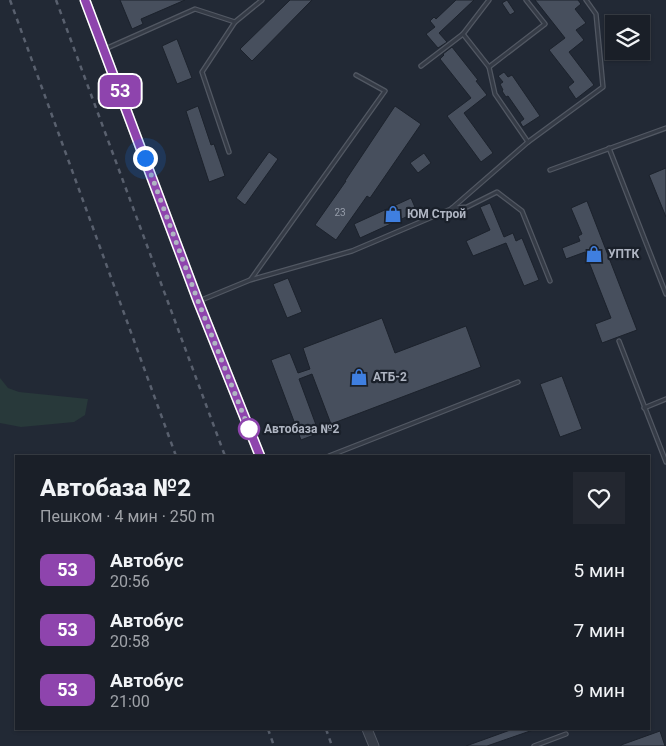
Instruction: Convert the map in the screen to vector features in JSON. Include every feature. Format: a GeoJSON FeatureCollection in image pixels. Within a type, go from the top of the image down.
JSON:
{"type":"FeatureCollection","features":[{"type":"Feature","properties":{"kind":"street"},"geometry":{"type":"LineString","coordinates":[[85,0],[198,301],[260,455]]}},
{"type":"Feature","properties":{"kind":"street"},"geometry":{"type":"LineString","coordinates":[[367,730],[374,746]]}},
{"type":"Feature","properties":{"kind":"lane"},"geometry":{"type":"LineString","coordinates":[[229,152],[202,72],[235,22],[262,0]]}},
{"type":"Feature","properties":{"kind":"lane"},"geometry":{"type":"LineString","coordinates":[[421,66],[463,34],[489,0]]}},
{"type":"Feature","properties":{"kind":"lane"},"geometry":{"type":"LineString","coordinates":[[489,67],[545,24],[526,0]]}},
{"type":"Feature","properties":{"kind":"lane"},"geometry":{"type":"LineString","coordinates":[[198,301],[250,280],[352,251],[451,208],[528,142],[604,88],[596,14],[586,0]]}},
{"type":"Feature","properties":{"kind":"lane"},"geometry":{"type":"LineString","coordinates":[[104,50],[195,9],[235,22]]}},
{"type":"Feature","properties":{"kind":"lane"},"geometry":{"type":"LineString","coordinates":[[463,34],[489,67],[495,94],[528,142]]}},
{"type":"Feature","properties":{"kind":"lane"},"geometry":{"type":"LineString","coordinates":[[250,280],[385,91],[356,75]]}},
{"type":"Feature","properties":{"kind":"lane"},"geometry":{"type":"LineString","coordinates":[[550,170],[666,128]]}},
{"type":"Feature","properties":{"kind":"lane"},"geometry":{"type":"LineString","coordinates":[[609,148],[666,294]]}},
{"type":"Feature","properties":{"kind":"lane"},"geometry":{"type":"LineString","coordinates":[[451,208],[467,207],[497,192],[522,212],[550,281]]}},
{"type":"Feature","properties":{"kind":"lane"},"geometry":{"type":"LineString","coordinates":[[619,341],[666,462]]}},
{"type":"Feature","properties":{"kind":"lane"},"geometry":{"type":"LineString","coordinates":[[332,455],[518,382]]}},
{"type":"Feature","properties":{"kind":"lane"},"geometry":{"type":"LineString","coordinates":[[644,408],[666,398]]}},
{"type":"Feature","properties":{"kind":"lane"},"geometry":{"type":"LineString","coordinates":[[534,746],[566,734]]}},
{"type":"Feature","properties":{"kind":"shaded area"},"geometry":{"type":"Polygon","coordinates":[[[0,378],[8,388],[19,392],[88,399],[85,415],[74,422],[21,427],[0,423],[0,378]]]}},
{"type":"Feature","properties":{"kind":"building"},"geometry":{"type":"Polygon","coordinates":[[[120,0],[185,0],[141,19],[143,24],[132,29],[120,0]]]}},
{"type":"Feature","properties":{"kind":"building"},"geometry":{"type":"Polygon","coordinates":[[[290,0],[312,0],[252,61],[240,49],[290,0]]]}},
{"type":"Feature","properties":{"kind":"building"},"geometry":{"type":"Polygon","coordinates":[[[456,0],[474,0],[439,33],[447,42],[438,48],[426,34],[435,27],[430,21],[434,17],[436,19],[456,0]]]}},
{"type":"Feature","properties":{"kind":"building"},"geometry":{"type":"Polygon","coordinates":[[[507,0],[515,12],[510,15],[502,3],[507,0]]]}},
{"type":"Feature","properties":{"kind":"building"},"geometry":{"type":"Polygon","coordinates":[[[535,0],[578,0],[581,4],[575,9],[586,23],[576,30],[584,40],[569,52],[594,85],[576,99],[568,87],[574,82],[549,50],[565,38],[535,0]]]}},
{"type":"Feature","properties":{"kind":"building"},"geometry":{"type":"Polygon","coordinates":[[[177,39],[192,78],[177,84],[162,46],[177,39]]]}},
{"type":"Feature","properties":{"kind":"building"},"geometry":{"type":"Polygon","coordinates":[[[452,47],[478,80],[476,81],[487,95],[464,113],[493,153],[481,162],[447,116],[471,98],[440,59],[452,47]]]}},
{"type":"Feature","properties":{"kind":"building"},"geometry":{"type":"Polygon","coordinates":[[[504,72],[508,77],[512,75],[540,116],[523,127],[520,122],[524,119],[508,96],[506,97],[502,91],[500,84],[503,82],[498,76],[504,72]]]}},
{"type":"Feature","properties":{"kind":"building"},"geometry":{"type":"Polygon","coordinates":[[[198,106],[211,145],[214,144],[225,176],[209,182],[186,111],[198,106]]]}},
{"type":"Feature","properties":{"kind":"building"},"geometry":{"type":"Polygon","coordinates":[[[395,106],[421,124],[370,198],[367,196],[336,240],[315,225],[395,106]]]}},
{"type":"Feature","properties":{"kind":"building"},"geometry":{"type":"Polygon","coordinates":[[[269,152],[278,159],[245,205],[236,198],[269,152]]]}},
{"type":"Feature","properties":{"kind":"building"},"geometry":{"type":"Polygon","coordinates":[[[424,153],[431,163],[418,173],[410,163],[424,153]]]}},
{"type":"Feature","properties":{"kind":"building"},"geometry":{"type":"Polygon","coordinates":[[[666,168],[666,217],[649,175],[666,168]]]}},
{"type":"Feature","properties":{"kind":"building"},"geometry":{"type":"Polygon","coordinates":[[[411,198],[417,212],[360,238],[354,224],[411,198]]]}},
{"type":"Feature","properties":{"kind":"building"},"geometry":{"type":"Polygon","coordinates":[[[587,201],[637,330],[602,343],[595,324],[611,318],[585,252],[566,259],[562,248],[580,241],[578,236],[582,234],[571,208],[587,201]]]}},
{"type":"Feature","properties":{"kind":"building"},"geometry":{"type":"Polygon","coordinates":[[[490,203],[504,237],[513,233],[516,241],[522,238],[539,280],[524,286],[506,243],[473,256],[466,241],[490,230],[480,207],[490,203]]]}},
{"type":"Feature","properties":{"kind":"building"},"geometry":{"type":"Polygon","coordinates":[[[288,278],[302,312],[287,318],[273,284],[288,278]]]}},
{"type":"Feature","properties":{"kind":"building"},"geometry":{"type":"Polygon","coordinates":[[[382,318],[395,353],[466,326],[481,367],[331,424],[312,374],[299,379],[319,433],[301,440],[271,360],[290,353],[298,373],[310,369],[303,348],[382,318]]]}},
{"type":"Feature","properties":{"kind":"building"},"geometry":{"type":"Polygon","coordinates":[[[562,376],[582,429],[560,437],[540,384],[562,376]]]}},
{"type":"Feature","properties":{"kind":"building"},"geometry":{"type":"Polygon","coordinates":[[[510,730],[533,730],[487,746],[466,746],[510,730]]]}},
{"type":"Feature","properties":{"kind":"building"},"geometry":{"type":"Polygon","coordinates":[[[660,731],[665,746],[621,746],[621,745],[660,731]]]}},
{"type":"Feature","properties":{"kind":"railway"},"geometry":{"type":"LineString","coordinates":[[10,0],[176,455]]}},
{"type":"Feature","properties":{"kind":"railway"},"geometry":{"type":"LineString","coordinates":[[56,0],[225,455]]}},
{"type":"Feature","properties":{"kind":"railway"},"geometry":{"type":"LineString","coordinates":[[268,730],[274,746]]}},
{"type":"Feature","properties":{"kind":"railway"},"geometry":{"type":"LineString","coordinates":[[326,730],[332,746]]}},
{"type":"Feature","properties":{"kind":"bus line","name":"53"},"geometry":{"type":"LineString","coordinates":[[85,0],[198,301],[260,455]]}},
{"type":"Feature","properties":{"kind":"place","name":"ЮМ Строй"},"geometry":{"type":"Point","coordinates":[393,214]}},
{"type":"Feature","properties":{"kind":"place","name":"УПТК"},"geometry":{"type":"Point","coordinates":[594,254]}},
{"type":"Feature","properties":{"kind":"place","name":"АТБ-2"},"geometry":{"type":"Point","coordinates":[359,377]}},
{"type":"Feature","properties":{"kind":"place","name":"Автобаза №2"},"geometry":{"type":"Point","coordinates":[249,429]}},
{"type":"Feature","properties":{"kind":"route"},"geometry":{"type":"LineString","coordinates":[[145,158],[198,301],[249,429]]}}]}
